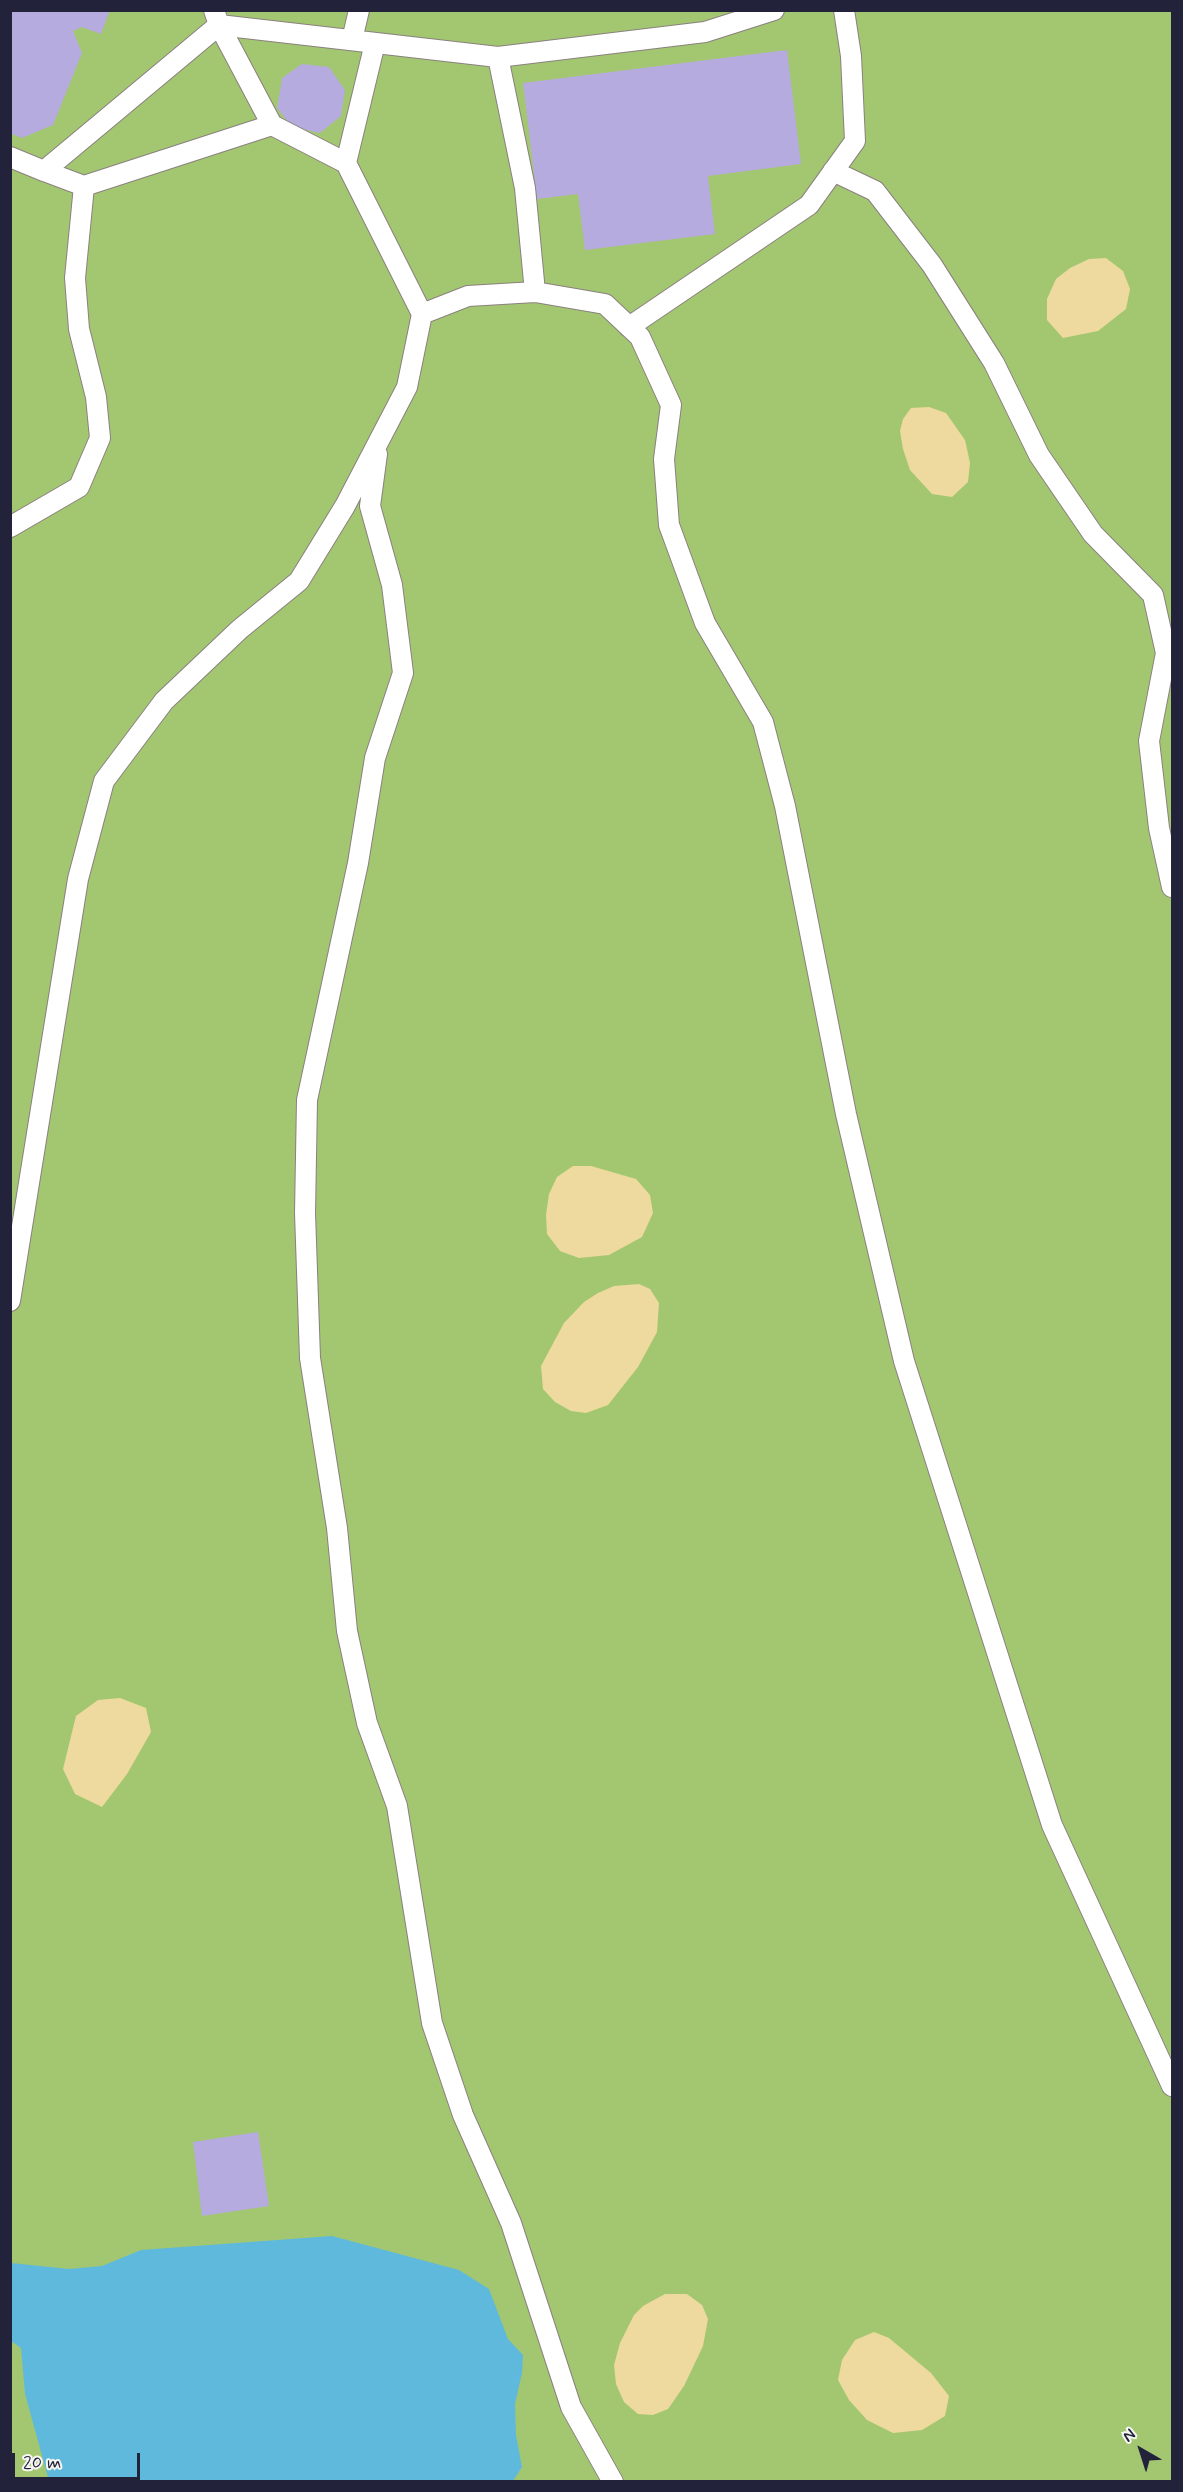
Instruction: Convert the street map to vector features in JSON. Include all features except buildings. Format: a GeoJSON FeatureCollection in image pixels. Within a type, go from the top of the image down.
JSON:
{"type":"FeatureCollection","features":[{"type":"Feature","properties":{"kind":"lane"},"geometry":{"type":"LineString","coordinates":[[352,40],[359,10]]}},
{"type":"Feature","properties":{"kind":"lane"},"geometry":{"type":"LineString","coordinates":[[217,18],[352,40],[498,57],[705,32],[774,10]]}},
{"type":"Feature","properties":{"kind":"lane"},"geometry":{"type":"LineString","coordinates":[[629,327],[809,204],[855,141],[850,56],[844,10]]}},
{"type":"Feature","properties":{"kind":"lane"},"geometry":{"type":"LineString","coordinates":[[10,1301],[78,879],[104,781],[164,701],[240,629],[299,581],[345,506],[407,387],[422,314],[346,163],[272,125],[217,18]]}},
{"type":"Feature","properties":{"kind":"lane"},"geometry":{"type":"LineString","coordinates":[[44,171],[217,18]]}},
{"type":"Feature","properties":{"kind":"lane"},"geometry":{"type":"LineString","coordinates":[[346,163],[375,43]]}},
{"type":"Feature","properties":{"kind":"lane"},"geometry":{"type":"LineString","coordinates":[[498,57],[525,188],[535,292]]}},
{"type":"Feature","properties":{"kind":"lane"},"geometry":{"type":"LineString","coordinates":[[10,157],[84,186],[272,125]]}},
{"type":"Feature","properties":{"kind":"lane"},"geometry":{"type":"LineString","coordinates":[[833,171],[875,191],[932,265],[994,363],[1039,455],[1093,534],[1154,595],[1166,653],[1149,741],[1159,828],[1173,886]]}},
{"type":"Feature","properties":{"kind":"lane"},"geometry":{"type":"LineString","coordinates":[[10,527],[79,487],[100,438],[96,397],[79,329],[75,278],[84,186]]}},
{"type":"Feature","properties":{"kind":"lane"},"geometry":{"type":"LineString","coordinates":[[422,314],[468,296],[535,292],[605,304],[640,338],[670,405],[664,459],[669,525],[705,623],[763,722],[783,795],[846,1114],[904,1361],[1052,1825],[1173,2086]]}},
{"type":"Feature","properties":{"kind":"lane"},"geometry":{"type":"LineString","coordinates":[[379,441],[370,506],[392,585],[403,674],[375,758],[358,863],[307,1100],[305,1213],[310,1358],[337,1528],[347,1631],[367,1723],[398,1806],[432,2023],[463,2115],[511,2223],[571,2407],[613,2481]]}},
{"type":"Feature","properties":{"kind":"green space"},"geometry":{"type":"Polygon","coordinates":[[[11,11],[1172,11],[1172,2481],[11,2481],[11,11]]]}},
{"type":"Feature","properties":{"kind":"sand"},"geometry":{"type":"Polygon","coordinates":[[[1106,258],[1123,271],[1130,289],[1126,309],[1098,331],[1063,338],[1047,320],[1047,299],[1056,279],[1070,268],[1089,259],[1106,258]]]}},
{"type":"Feature","properties":{"kind":"sand"},"geometry":{"type":"Polygon","coordinates":[[[929,407],[946,413],[965,440],[970,463],[968,482],[952,497],[932,494],[910,470],[903,449],[900,431],[903,419],[911,408],[929,407]]]}},
{"type":"Feature","properties":{"kind":"sand"},"geometry":{"type":"Polygon","coordinates":[[[573,1166],[591,1166],[636,1179],[650,1195],[653,1213],[642,1237],[609,1255],[579,1258],[560,1251],[547,1234],[546,1215],[549,1194],[557,1177],[573,1166]]]}},
{"type":"Feature","properties":{"kind":"sand"},"geometry":{"type":"Polygon","coordinates":[[[639,1284],[650,1289],[659,1303],[657,1332],[638,1367],[608,1405],[586,1413],[571,1411],[555,1402],[543,1389],[541,1366],[564,1323],[584,1302],[598,1293],[614,1286],[639,1284]]]}},
{"type":"Feature","properties":{"kind":"sand"},"geometry":{"type":"Polygon","coordinates":[[[120,1698],[146,1708],[151,1732],[127,1774],[102,1807],[75,1794],[63,1769],[76,1716],[98,1700],[120,1698]]]}},
{"type":"Feature","properties":{"kind":"sand"},"geometry":{"type":"Polygon","coordinates":[[[665,2294],[687,2294],[702,2305],[708,2319],[703,2346],[684,2386],[668,2409],[653,2415],[638,2414],[624,2402],[616,2384],[614,2365],[620,2343],[634,2315],[643,2306],[665,2294]]]}},
{"type":"Feature","properties":{"kind":"sand"},"geometry":{"type":"Polygon","coordinates":[[[874,2332],[889,2338],[931,2373],[949,2396],[945,2416],[922,2430],[893,2433],[867,2420],[849,2400],[838,2380],[842,2360],[855,2340],[874,2332]]]}},
{"type":"Feature","properties":{"kind":"water"},"geometry":{"type":"Polygon","coordinates":[[[332,2236],[459,2270],[489,2289],[508,2339],[523,2355],[522,2373],[515,2404],[516,2435],[522,2467],[513,2481],[49,2481],[25,2394],[21,2348],[11,2341],[11,2263],[69,2269],[102,2266],[141,2250],[332,2236]]]}}]}
